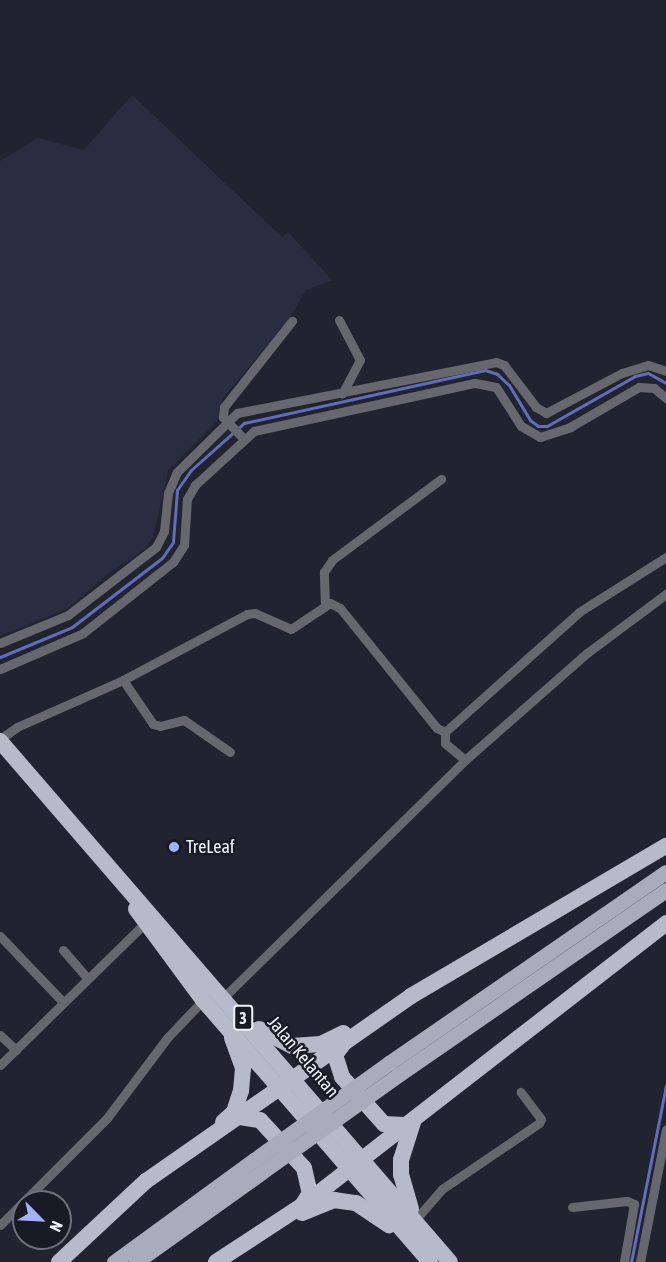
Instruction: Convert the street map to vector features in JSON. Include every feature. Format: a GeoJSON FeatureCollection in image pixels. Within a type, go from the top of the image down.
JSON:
{"type":"FeatureCollection","features":[{"type":"Feature","properties":{"kind":"highway","name":"Jalan Kelantan"},"geometry":{"type":"LineString","coordinates":[[0,740],[120,883],[171,934],[244,1018],[289,1084]]}},
{"type":"Feature","properties":{"kind":"highway"},"geometry":{"type":"LineString","coordinates":[[244,1018],[292,1046],[321,1044],[411,996],[666,846]]}},
{"type":"Feature","properties":{"kind":"highway","name":"Jalan Kelantan"},"geometry":{"type":"LineString","coordinates":[[120,883],[145,923],[208,1006],[289,1084],[356,1162],[426,1257]]}},
{"type":"Feature","properties":{"kind":"highway"},"geometry":{"type":"LineString","coordinates":[[216,1262],[303,1205],[666,923]]}},
{"type":"Feature","properties":{"kind":"highway"},"geometry":{"type":"LineString","coordinates":[[59,1262],[109,1211],[411,996]]}},
{"type":"Feature","properties":{"kind":"highway"},"geometry":{"type":"LineString","coordinates":[[189,1152],[234,1112],[241,1091],[243,1068],[234,1042],[208,1006]]}},
{"type":"Feature","properties":{"kind":"highway"},"geometry":{"type":"LineString","coordinates":[[344,1042],[335,1055],[342,1077],[384,1124],[410,1122]]}},
{"type":"Feature","properties":{"kind":"highway"},"geometry":{"type":"LineString","coordinates":[[240,1117],[260,1120],[303,1168],[310,1193],[303,1205]]}},
{"type":"Feature","properties":{"kind":"highway"},"geometry":{"type":"LineString","coordinates":[[410,1122],[403,1150],[401,1175],[415,1220]]}},
{"type":"Feature","properties":{"kind":"highway","name":"Jalan Kelantan"},"geometry":{"type":"LineString","coordinates":[[356,1162],[415,1220],[450,1262]]}},
{"type":"Feature","properties":{"kind":"highway"},"geometry":{"type":"LineString","coordinates":[[273,1226],[334,1200],[356,1203],[374,1212],[426,1257]]}},
{"type":"Feature","properties":{"kind":"main road"},"geometry":{"type":"LineString","coordinates":[[114,1262],[258,1166],[666,872]]}},
{"type":"Feature","properties":{"kind":"main road"},"geometry":{"type":"LineString","coordinates":[[394,1069],[666,891]]}},
{"type":"Feature","properties":{"kind":"main road"},"geometry":{"type":"LineString","coordinates":[[136,1262],[258,1166]]}},
{"type":"Feature","properties":{"kind":"street"},"geometry":{"type":"LineString","coordinates":[[339,320],[360,360],[342,394]]}},
{"type":"Feature","properties":{"kind":"street"},"geometry":{"type":"LineString","coordinates":[[242,436],[228,423],[224,407],[228,397],[292,321]]}},
{"type":"Feature","properties":{"kind":"street"},"geometry":{"type":"LineString","coordinates":[[0,643],[68,615],[156,547],[164,531],[168,493],[177,472],[228,423],[254,407],[342,394],[496,362],[504,365],[536,407],[546,413],[622,374],[648,365],[666,371]]}},
{"type":"Feature","properties":{"kind":"street"},"geometry":{"type":"LineString","coordinates":[[0,669],[82,633],[173,562],[184,545],[187,499],[195,485],[242,436],[282,423],[475,383],[496,387],[521,426],[540,436],[570,427],[639,387],[654,388],[666,398]]}},
{"type":"Feature","properties":{"kind":"street"},"geometry":{"type":"LineString","coordinates":[[325,606],[324,572],[332,560],[441,479]]}},
{"type":"Feature","properties":{"kind":"street"},"geometry":{"type":"LineString","coordinates":[[463,759],[445,743],[445,732],[579,612],[666,557]]}},
{"type":"Feature","properties":{"kind":"street"},"geometry":{"type":"LineString","coordinates":[[224,997],[463,759],[587,653],[666,594]]}},
{"type":"Feature","properties":{"kind":"street"},"geometry":{"type":"LineString","coordinates":[[0,740],[17,727],[123,680],[247,615],[255,613],[291,629],[333,603],[340,608],[437,728],[445,732]]}},
{"type":"Feature","properties":{"kind":"street"},"geometry":{"type":"LineString","coordinates":[[123,680],[153,724],[160,726],[184,720],[230,752]]}},
{"type":"Feature","properties":{"kind":"street"},"geometry":{"type":"LineString","coordinates":[[0,1065],[145,923]]}},
{"type":"Feature","properties":{"kind":"street"},"geometry":{"type":"LineString","coordinates":[[0,936],[63,1002]]}},
{"type":"Feature","properties":{"kind":"street"},"geometry":{"type":"LineString","coordinates":[[63,950],[87,978]]}},
{"type":"Feature","properties":{"kind":"street"},"geometry":{"type":"LineString","coordinates":[[0,1225],[99,1126],[167,1038],[208,1006]]}},
{"type":"Feature","properties":{"kind":"street"},"geometry":{"type":"LineString","coordinates":[[0,1035],[16,1050]]}},
{"type":"Feature","properties":{"kind":"street"},"geometry":{"type":"LineString","coordinates":[[415,1220],[442,1189],[539,1123],[541,1119],[521,1092]]}},
{"type":"Feature","properties":{"kind":"street"},"geometry":{"type":"LineString","coordinates":[[640,1262],[666,1130]]}},
{"type":"Feature","properties":{"kind":"street"},"geometry":{"type":"LineString","coordinates":[[572,1207],[627,1201],[634,1204],[624,1262]]}},
{"type":"Feature","properties":{"kind":"shaded area"},"geometry":{"type":"Polygon","coordinates":[[[132,95],[282,237],[288,232],[332,280],[306,290],[286,324],[223,398],[220,418],[168,471],[153,537],[145,549],[110,572],[69,608],[0,636],[0,161],[38,138],[84,150],[132,95]]]}},
{"type":"Feature","properties":{"kind":"waterway"},"geometry":{"type":"LineString","coordinates":[[0,657],[72,627],[162,558],[173,542],[177,490],[191,470],[244,423],[485,370],[497,374],[509,385],[530,420],[538,426],[547,426],[635,376],[648,373],[666,383]]}},
{"type":"Feature","properties":{"kind":"waterway"},"geometry":{"type":"LineString","coordinates":[[631,1262],[666,1085]]}},
{"type":"Feature","properties":{"kind":"place","name":"TreLeaf"},"geometry":{"type":"Point","coordinates":[174,847]}}]}
